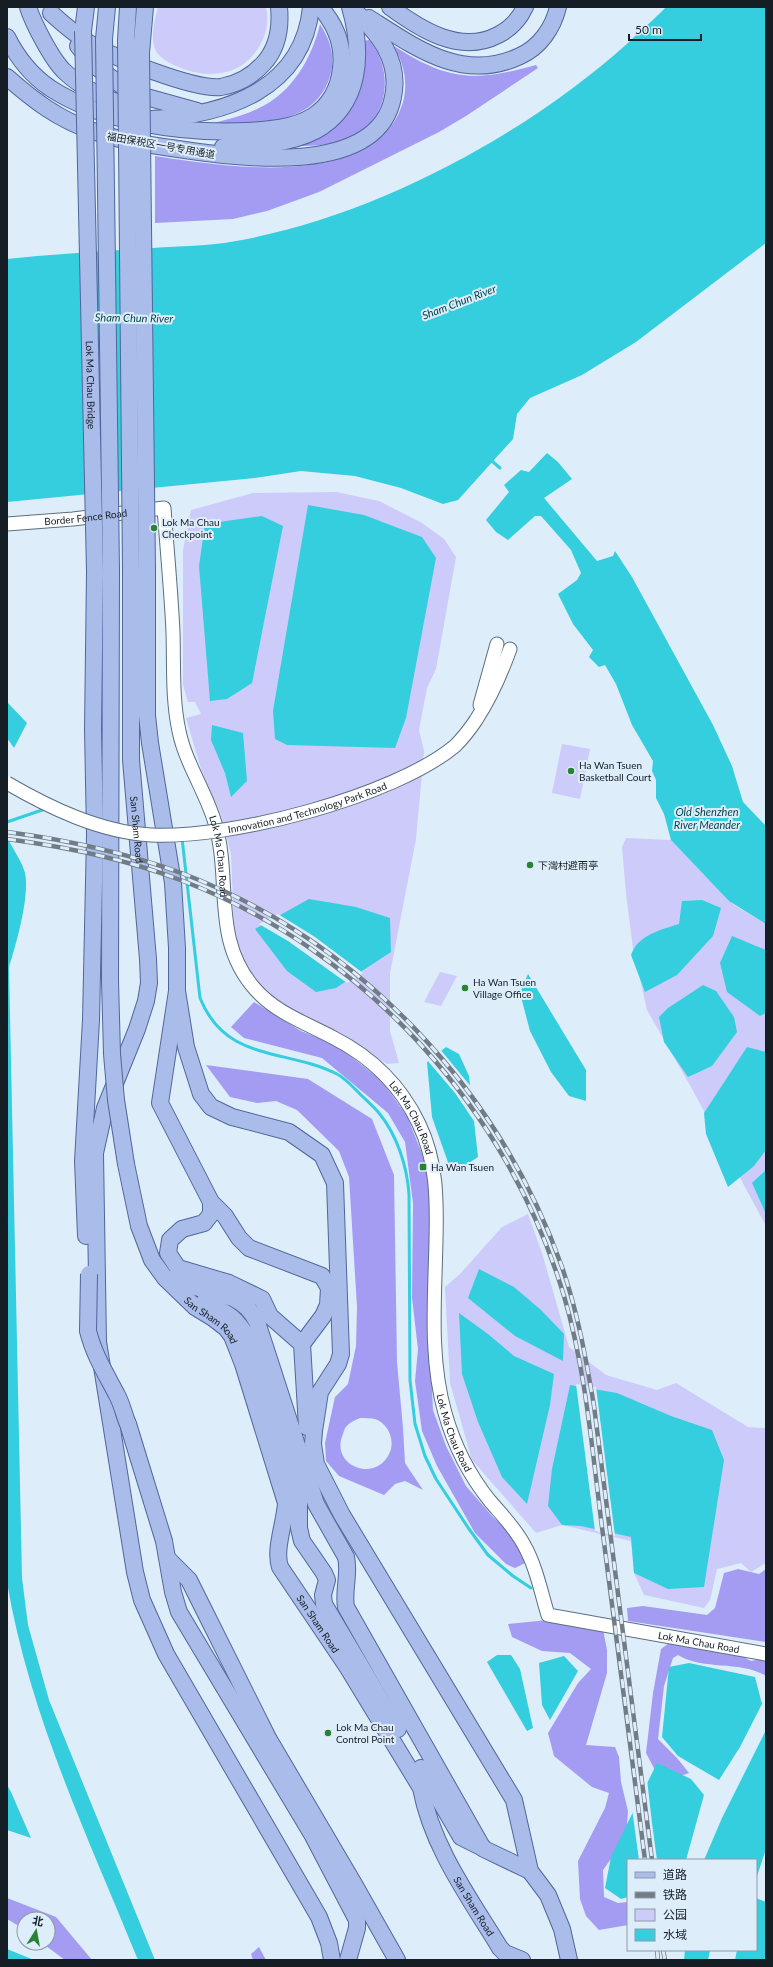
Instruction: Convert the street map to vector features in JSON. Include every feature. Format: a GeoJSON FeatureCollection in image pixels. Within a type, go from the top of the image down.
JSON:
{"type":"FeatureCollection","features":[{"type":"Feature","properties":{"kind":"main road"},"geometry":{"type":"LineString","coordinates":[[28,7],[37,29],[64,71],[82,84],[112,100],[137,108],[178,113],[202,112]]}},
{"type":"Feature","properties":{"kind":"main road","name":"Lok Ma Chau Bridge"},"geometry":{"type":"LineString","coordinates":[[84,7],[83,31],[86,151],[103,571]]}},
{"type":"Feature","properties":{"kind":"main road","name":"Lok Ma Chau Bridge"},"geometry":{"type":"LineString","coordinates":[[103,571],[105,151],[104,39],[107,7]]}},
{"type":"Feature","properties":{"kind":"main road"},"geometry":{"type":"LineString","coordinates":[[128,7],[126,40],[127,151],[139,570]]}},
{"type":"Feature","properties":{"kind":"main road"},"geometry":{"type":"LineString","coordinates":[[139,570],[150,148],[141,53],[145,7]]}},
{"type":"Feature","properties":{"kind":"main road"},"geometry":{"type":"LineString","coordinates":[[49,10],[75,34],[91,44],[175,78],[210,87],[234,84],[258,70],[268,59],[275,46],[279,32],[279,7]]}},
{"type":"Feature","properties":{"kind":"main road"},"geometry":{"type":"LineString","coordinates":[[125,118],[162,118],[202,112],[232,105],[243,100],[276,80],[288,67],[298,53],[306,37],[311,7]]}},
{"type":"Feature","properties":{"kind":"main road"},"geometry":{"type":"LineString","coordinates":[[7,38],[28,68],[49,87],[75,101],[125,118],[161,126],[198,131],[260,130],[301,122],[313,116],[323,108],[336,87],[342,62],[340,43],[329,18],[320,7]]}},
{"type":"Feature","properties":{"kind":"main road"},"geometry":{"type":"LineString","coordinates":[[150,148],[211,148],[267,144],[300,137],[324,124],[335,115],[344,104],[353,83],[356,71],[358,54],[351,7]]}},
{"type":"Feature","properties":{"kind":"main road"},"geometry":{"type":"LineString","coordinates":[[351,7],[418,48],[448,61],[464,65],[497,64],[513,59],[536,46],[552,24],[558,7]]}},
{"type":"Feature","properties":{"kind":"main road","name":"福田保税区一号专用通道"},"geometry":{"type":"LineString","coordinates":[[7,77],[40,105],[74,124],[150,148],[280,159],[331,152],[353,145],[374,132],[389,111],[395,88],[393,65],[384,45],[370,26],[351,7]]}},
{"type":"Feature","properties":{"kind":"main road"},"geometry":{"type":"LineString","coordinates":[[390,7],[427,32],[445,38],[467,42],[482,41],[502,33],[518,19],[525,7]]}},
{"type":"Feature","properties":{"kind":"main road"},"geometry":{"type":"LineString","coordinates":[[49,10],[95,66],[132,93],[202,112]]}},
{"type":"Feature","properties":{"kind":"main road","name":"San Sham Road"},"geometry":{"type":"LineString","coordinates":[[139,570],[147,715],[150,743],[173,883],[177,948],[177,990],[160,1103],[211,1202],[225,1216],[239,1238],[249,1248],[322,1276],[329,1288],[328,1305],[323,1316],[302,1344],[308,1447],[342,1515],[514,1800],[530,1871],[548,1895],[562,1929],[569,1960]]}},
{"type":"Feature","properties":{"kind":"main road","name":"San Sham Road"},"geometry":{"type":"LineString","coordinates":[[95,1152],[101,1119],[137,1029],[146,1001],[149,983],[131,760],[139,570]]}},
{"type":"Feature","properties":{"kind":"main road","name":"San Sham Road"},"geometry":{"type":"LineString","coordinates":[[103,571],[112,1054],[116,1100],[126,1164],[139,1226],[152,1260],[165,1278],[195,1307],[226,1328],[232,1336],[244,1364],[286,1503],[286,1516],[278,1554],[280,1567],[348,1668],[421,1788],[424,1808],[442,1851],[500,1948],[505,1953],[522,1960]]}},
{"type":"Feature","properties":{"kind":"main road","name":"San Sham Road"},"geometry":{"type":"LineString","coordinates":[[103,571],[93,729],[95,835],[92,1020],[83,1161],[89,1274],[88,1331],[94,1350],[118,1396],[128,1424],[168,1559],[173,1592],[179,1612],[313,1836],[357,1920],[357,1928],[348,1960]]}},
{"type":"Feature","properties":{"kind":"main road","name":"San Sham Road"},"geometry":{"type":"LineString","coordinates":[[177,990],[186,1047],[201,1094],[211,1107],[232,1117],[289,1132],[322,1155],[335,1183],[341,1354],[338,1364],[320,1392],[313,1444],[316,1464]]}},
{"type":"Feature","properties":{"kind":"main road","name":"San Sham Road"},"geometry":{"type":"LineString","coordinates":[[88,1079],[93,1099],[98,1342],[135,1572],[142,1600],[166,1654],[319,1917],[329,1943],[332,1960]]}},
{"type":"Feature","properties":{"kind":"main road"},"geometry":{"type":"LineString","coordinates":[[211,1202],[211,1214],[204,1223],[182,1229],[170,1240],[168,1254],[178,1268],[229,1283],[262,1299],[270,1316],[302,1344]]}},
{"type":"Feature","properties":{"kind":"main road","name":"San Sham Road"},"geometry":{"type":"LineString","coordinates":[[165,1278],[204,1302],[228,1313],[240,1324],[250,1342],[299,1500],[299,1528],[302,1541],[324,1573],[327,1580],[323,1595],[324,1604],[461,1837],[530,1871]]}},
{"type":"Feature","properties":{"kind":"main road","name":"San Sham Road"},"geometry":{"type":"LineString","coordinates":[[165,1278],[233,1298],[242,1302],[252,1311],[316,1504],[346,1557],[348,1566],[345,1599],[346,1607],[484,1849]]}},
{"type":"Feature","properties":{"kind":"main road","name":"San Sham Road"},"geometry":{"type":"LineString","coordinates":[[168,1559],[189,1580],[268,1738],[397,1960]]}},
{"type":"Feature","properties":{"kind":"street","name":"Border Fence Road"},"geometry":{"type":"LineString","coordinates":[[7,524],[73,519],[164,508]]}},
{"type":"Feature","properties":{"kind":"street","name":"Lok Ma Chau Road"},"geometry":{"type":"LineString","coordinates":[[164,508],[169,563],[176,709],[179,734],[215,823],[221,863],[225,924],[230,945],[239,967],[256,990],[283,1012],[345,1044],[368,1059],[399,1091],[419,1124],[432,1162],[436,1193],[435,1324],[437,1374],[449,1428],[469,1471],[524,1544],[533,1563],[548,1615],[766,1654]]}},
{"type":"Feature","properties":{"kind":"street","name":"Innovation and Technology Park Road"},"geometry":{"type":"LineString","coordinates":[[495,672],[497,644]]}},
{"type":"Feature","properties":{"kind":"street","name":"Innovation and Technology Park Road"},"geometry":{"type":"LineString","coordinates":[[7,783],[30,797],[78,818],[121,831],[151,835],[193,834],[291,816],[333,804],[381,786],[430,763],[445,753],[460,740],[476,720],[495,672],[510,648]]}},
{"type":"Feature","properties":{"kind":"green space"},"geometry":{"type":"Polygon","coordinates":[[[158,7],[266,7],[267,26],[260,45],[253,56],[244,64],[223,73],[200,73],[176,66],[159,55],[155,49],[153,33],[158,7]]]}},
{"type":"Feature","properties":{"kind":"green space"},"geometry":{"type":"Polygon","coordinates":[[[336,492],[379,501],[422,523],[444,539],[456,557],[436,669],[427,688],[419,730],[424,751],[416,839],[390,973],[390,1031],[399,1063],[387,1064],[341,1035],[276,1003],[245,970],[234,929],[231,854],[221,815],[201,769],[186,718],[201,714],[195,702],[188,702],[183,685],[183,550],[191,510],[253,493],[336,492]]]}},
{"type":"Feature","properties":{"kind":"green space","name":"Ha Wan Tsuen Basketball Court"},"geometry":{"type":"Polygon","coordinates":[[[562,744],[590,749],[580,799],[552,793],[562,744]]]}},
{"type":"Feature","properties":{"kind":"green space"},"geometry":{"type":"Polygon","coordinates":[[[626,838],[671,840],[734,905],[766,924],[766,1226],[691,1087],[647,1010],[633,948],[626,894],[622,847],[626,838]]]}},
{"type":"Feature","properties":{"kind":"green space"},"geometry":{"type":"Polygon","coordinates":[[[440,972],[457,976],[441,1006],[424,1002],[440,972]]]}},
{"type":"Feature","properties":{"kind":"green space"},"geometry":{"type":"Polygon","coordinates":[[[528,1214],[542,1253],[569,1347],[606,1375],[657,1390],[676,1383],[748,1427],[766,1428],[766,1563],[751,1572],[741,1563],[717,1569],[710,1600],[704,1608],[644,1595],[634,1573],[631,1541],[562,1525],[536,1533],[472,1460],[450,1383],[445,1287],[460,1274],[502,1227],[528,1214]]]}},
{"type":"Feature","properties":{"kind":"shaded area"},"geometry":{"type":"Polygon","coordinates":[[[320,24],[327,36],[331,48],[332,69],[323,92],[312,105],[298,113],[282,119],[247,124],[213,123],[237,117],[254,110],[271,101],[291,84],[306,62],[320,24]]]}},
{"type":"Feature","properties":{"kind":"shaded area"},"geometry":{"type":"Polygon","coordinates":[[[369,40],[377,52],[385,80],[384,94],[374,119],[364,129],[345,140],[311,146],[297,146],[320,136],[340,121],[363,41],[369,40]]]}},
{"type":"Feature","properties":{"kind":"shaded area"},"geometry":{"type":"Polygon","coordinates":[[[394,46],[413,58],[430,66],[462,75],[479,76],[496,74],[536,65],[538,68],[466,116],[439,132],[319,192],[267,211],[233,219],[155,223],[155,156],[251,167],[287,167],[321,163],[353,154],[379,138],[398,115],[404,97],[404,71],[394,46]]]}},
{"type":"Feature","properties":{"kind":"shaded area"},"geometry":{"type":"Polygon","coordinates":[[[254,1002],[301,1031],[336,1045],[381,1080],[407,1116],[425,1161],[431,1199],[429,1325],[433,1410],[446,1446],[466,1486],[493,1517],[517,1539],[527,1562],[515,1568],[506,1564],[475,1533],[437,1466],[422,1431],[415,1381],[418,1349],[412,1298],[413,1203],[405,1142],[388,1113],[322,1058],[244,1038],[231,1027],[254,1002]]]}},
{"type":"Feature","properties":{"kind":"shaded area"},"geometry":{"type":"Polygon","coordinates":[[[206,1065],[308,1079],[372,1119],[394,1175],[397,1362],[405,1463],[423,1490],[405,1481],[395,1484],[384,1495],[339,1476],[326,1461],[325,1443],[335,1397],[348,1384],[356,1346],[357,1307],[349,1177],[339,1151],[297,1110],[276,1101],[257,1103],[230,1097],[206,1065]],[[360,1418],[351,1422],[345,1428],[340,1445],[342,1455],[348,1462],[356,1467],[365,1469],[375,1467],[383,1462],[390,1452],[392,1442],[391,1437],[387,1428],[380,1421],[360,1418]]]}},
{"type":"Feature","properties":{"kind":"shaded area"},"geometry":{"type":"Polygon","coordinates":[[[738,1569],[759,1574],[766,1569],[766,1642],[628,1621],[627,1608],[643,1606],[707,1615],[715,1608],[724,1573],[738,1569]]]}},
{"type":"Feature","properties":{"kind":"shaded area"},"geometry":{"type":"Polygon","coordinates":[[[578,1617],[602,1624],[607,1650],[607,1673],[586,1745],[615,1747],[619,1757],[621,1782],[628,1811],[626,1838],[603,1870],[604,1897],[618,1903],[627,1902],[627,1925],[599,1930],[586,1916],[580,1899],[578,1861],[605,1808],[609,1793],[592,1787],[554,1756],[548,1733],[578,1683],[591,1669],[570,1653],[542,1651],[512,1637],[508,1624],[578,1617]]]}},
{"type":"Feature","properties":{"kind":"shaded area"},"geometry":{"type":"Polygon","coordinates":[[[669,1643],[736,1653],[751,1661],[766,1658],[766,1676],[745,1668],[699,1663],[678,1655],[673,1658],[664,1686],[658,1739],[677,1758],[689,1773],[672,1779],[657,1774],[646,1753],[653,1693],[661,1649],[669,1643]]]}},
{"type":"Feature","properties":{"kind":"shaded area"},"geometry":{"type":"Polygon","coordinates":[[[7,1898],[41,1911],[16,1911],[16,1924],[7,1919],[7,1898]]]}},
{"type":"Feature","properties":{"kind":"shaded area"},"geometry":{"type":"Polygon","coordinates":[[[56,1917],[92,1960],[65,1960],[53,1951],[56,1951],[56,1917]]]}},
{"type":"Feature","properties":{"kind":"shaded area"},"geometry":{"type":"Polygon","coordinates":[[[259,1947],[266,1960],[253,1960],[251,1954],[259,1947]]]}},
{"type":"Feature","properties":{"kind":"water","name":"Sham Chun River"},"geometry":{"type":"Polygon","coordinates":[[[666,7],[766,7],[766,243],[636,342],[582,375],[530,398],[517,414],[513,439],[458,500],[443,504],[401,488],[355,476],[301,471],[255,478],[7,502],[7,259],[226,243],[288,229],[341,213],[394,192],[446,167],[496,140],[544,109],[588,76],[629,42],[666,7]]]}},
{"type":"Feature","properties":{"kind":"water","name":"Old Shenzhen River Meander"},"geometry":{"type":"Polygon","coordinates":[[[547,453],[558,462],[572,479],[544,498],[597,561],[613,556],[615,551],[632,577],[713,725],[732,766],[743,802],[766,826],[766,924],[729,901],[671,840],[664,814],[656,798],[656,780],[652,771],[653,761],[632,725],[616,684],[605,665],[599,667],[589,657],[593,650],[573,624],[558,594],[577,580],[581,573],[571,550],[541,516],[535,516],[508,540],[496,532],[486,520],[509,492],[504,485],[521,470],[529,472],[547,453]]]}},
{"type":"Feature","properties":{"kind":"water"},"geometry":{"type":"Polygon","coordinates":[[[308,505],[364,515],[422,537],[436,558],[406,718],[395,748],[287,745],[275,739],[273,711],[308,505]]]}},
{"type":"Feature","properties":{"kind":"water"},"geometry":{"type":"Polygon","coordinates":[[[262,516],[283,526],[252,683],[227,699],[210,701],[199,566],[205,524],[262,516]]]}},
{"type":"Feature","properties":{"kind":"water"},"geometry":{"type":"Polygon","coordinates":[[[7,702],[27,723],[14,748],[7,738],[7,702]]]}},
{"type":"Feature","properties":{"kind":"water"},"geometry":{"type":"Polygon","coordinates":[[[212,725],[243,733],[247,781],[231,797],[225,773],[211,740],[212,725]]]}},
{"type":"Feature","properties":{"kind":"water"},"geometry":{"type":"Polygon","coordinates":[[[7,837],[24,868],[26,883],[22,920],[9,967],[22,1578],[28,1625],[49,1700],[155,1960],[138,1960],[80,1821],[45,1727],[30,1679],[17,1631],[7,1582],[7,837]]]}},
{"type":"Feature","properties":{"kind":"water"},"geometry":{"type":"Polygon","coordinates":[[[309,899],[356,907],[390,918],[391,952],[336,988],[316,992],[287,971],[255,929],[309,899]]]}},
{"type":"Feature","properties":{"kind":"water"},"geometry":{"type":"Polygon","coordinates":[[[702,900],[721,908],[713,936],[677,975],[645,992],[631,955],[634,948],[650,934],[679,924],[682,901],[702,900]]]}},
{"type":"Feature","properties":{"kind":"water"},"geometry":{"type":"Polygon","coordinates":[[[732,936],[766,950],[766,1013],[760,1016],[727,992],[720,963],[732,936]]]}},
{"type":"Feature","properties":{"kind":"water"},"geometry":{"type":"Polygon","coordinates":[[[528,974],[586,1070],[586,1101],[569,1096],[551,1072],[530,1031],[520,993],[528,974]]]}},
{"type":"Feature","properties":{"kind":"water"},"geometry":{"type":"Polygon","coordinates":[[[703,985],[716,991],[734,1017],[737,1032],[712,1066],[688,1077],[664,1042],[659,1017],[668,1008],[703,985]]]}},
{"type":"Feature","properties":{"kind":"water"},"geometry":{"type":"Polygon","coordinates":[[[446,1047],[459,1054],[469,1076],[478,1157],[463,1167],[450,1168],[432,1117],[427,1062],[446,1047]]]}},
{"type":"Feature","properties":{"kind":"water"},"geometry":{"type":"Polygon","coordinates":[[[747,1047],[766,1052],[766,1150],[754,1166],[728,1187],[706,1134],[704,1113],[747,1047]]]}},
{"type":"Feature","properties":{"kind":"water"},"geometry":{"type":"Polygon","coordinates":[[[766,1170],[766,1214],[752,1183],[766,1170]]]}},
{"type":"Feature","properties":{"kind":"water"},"geometry":{"type":"Polygon","coordinates":[[[479,1269],[514,1287],[541,1310],[564,1334],[563,1361],[515,1336],[468,1298],[479,1269]]]}},
{"type":"Feature","properties":{"kind":"water"},"geometry":{"type":"Polygon","coordinates":[[[459,1313],[488,1334],[514,1356],[554,1374],[550,1405],[527,1504],[502,1477],[478,1422],[462,1374],[459,1313]]]}},
{"type":"Feature","properties":{"kind":"water"},"geometry":{"type":"Polygon","coordinates":[[[570,1385],[617,1393],[671,1416],[712,1430],[724,1460],[704,1587],[668,1589],[634,1573],[631,1537],[581,1526],[562,1525],[548,1506],[552,1469],[570,1385]]]}},
{"type":"Feature","properties":{"kind":"water"},"geometry":{"type":"Polygon","coordinates":[[[497,1655],[511,1655],[520,1669],[533,1728],[527,1731],[487,1662],[497,1655]]]}},
{"type":"Feature","properties":{"kind":"water"},"geometry":{"type":"Polygon","coordinates":[[[564,1656],[578,1671],[550,1720],[542,1705],[539,1663],[564,1656]]]}},
{"type":"Feature","properties":{"kind":"water"},"geometry":{"type":"Polygon","coordinates":[[[689,1663],[755,1677],[762,1704],[740,1747],[719,1780],[678,1756],[662,1737],[669,1667],[689,1663]]]}},
{"type":"Feature","properties":{"kind":"water"},"geometry":{"type":"Polygon","coordinates":[[[766,1730],[766,1849],[757,1876],[757,1859],[704,1859],[722,1818],[766,1730]]]}},
{"type":"Feature","properties":{"kind":"water"},"geometry":{"type":"Polygon","coordinates":[[[657,1763],[691,1779],[704,1795],[686,1859],[627,1859],[627,1897],[621,1899],[605,1888],[611,1857],[657,1763]]]}},
{"type":"Feature","properties":{"kind":"water"},"geometry":{"type":"Polygon","coordinates":[[[7,1785],[11,1792],[31,1838],[7,1830],[7,1785]]]}},
{"type":"Feature","properties":{"kind":"water"},"geometry":{"type":"Polygon","coordinates":[[[757,1898],[766,1902],[766,1960],[735,1960],[737,1951],[757,1951],[757,1898]]]}},
{"type":"Feature","properties":{"kind":"water"},"geometry":{"type":"Polygon","coordinates":[[[7,1949],[34,1960],[7,1960],[7,1949]]]}},
{"type":"Feature","properties":{"kind":"water"},"geometry":{"type":"Polygon","coordinates":[[[685,1951],[710,1951],[708,1960],[684,1960],[685,1951]]]}},
{"type":"Feature","properties":{"kind":"pier"},"geometry":{"type":"Polygon","coordinates":[[[278,914],[315,937],[363,973],[347,983],[288,941],[259,924],[278,914]]]}},
{"type":"Feature","properties":{"kind":"pier"},"geometry":{"type":"Polygon","coordinates":[[[440,1049],[472,1088],[476,1124],[455,1093],[427,1060],[440,1049]]]}},
{"type":"Feature","properties":{"kind":"pier"},"geometry":{"type":"Polygon","coordinates":[[[576,1384],[596,1387],[615,1536],[595,1531],[576,1384]]]}},
{"type":"Feature","properties":{"kind":"pier"},"geometry":{"type":"Polygon","coordinates":[[[647,1779],[657,1859],[639,1859],[632,1809],[647,1779]]]}},
{"type":"Feature","properties":{"kind":"waterway"},"geometry":{"type":"LineString","coordinates":[[492,461],[500,468]]}},
{"type":"Feature","properties":{"kind":"waterway"},"geometry":{"type":"LineString","coordinates":[[7,822],[45,809]]}},
{"type":"Feature","properties":{"kind":"waterway"},"geometry":{"type":"LineString","coordinates":[[182,838],[200,998],[211,1019],[225,1034],[241,1044],[259,1051],[318,1066],[337,1074],[349,1083],[372,1105],[379,1113],[396,1141],[406,1173],[409,1194],[410,1380],[415,1424],[425,1456],[436,1479],[469,1529],[488,1555],[513,1576],[531,1588]]}},
{"type":"Feature","properties":{"kind":"railway"},"geometry":{"type":"LineString","coordinates":[[7,832],[75,843],[163,866],[248,903],[309,939],[365,982],[416,1030],[461,1083],[501,1140],[535,1202],[562,1267],[573,1302],[581,1336],[594,1406],[652,1859]]}},
{"type":"Feature","properties":{"kind":"railway"},"geometry":{"type":"LineString","coordinates":[[7,839],[96,855],[162,873],[249,911],[311,949],[369,994],[421,1045],[467,1101],[506,1162],[539,1227],[564,1296],[578,1353],[591,1440],[645,1859]]}},
{"type":"Feature","properties":{"kind":"railway"},"geometry":{"type":"LineString","coordinates":[[657,1951],[658,1960]]}},
{"type":"Feature","properties":{"kind":"railway"},"geometry":{"type":"LineString","coordinates":[[663,1951],[665,1960]]}},
{"type":"Feature","properties":{"kind":"place","name":"Lok Ma Chau Checkpoint"},"geometry":{"type":"Point","coordinates":[154,528]}},
{"type":"Feature","properties":{"kind":"place","name":"Ha Wan Tsuen Basketball Court"},"geometry":{"type":"Point","coordinates":[571,771]}},
{"type":"Feature","properties":{"kind":"place","name":"下灣村避雨亭"},"geometry":{"type":"Point","coordinates":[530,865]}},
{"type":"Feature","properties":{"kind":"place","name":"Ha Wan Tsuen Village Office"},"geometry":{"type":"Point","coordinates":[465,988]}},
{"type":"Feature","properties":{"kind":"place","name":"Ha Wan Tsuen"},"geometry":{"type":"Point","coordinates":[423,1167]}},
{"type":"Feature","properties":{"kind":"place","name":"Lok Ma Chau Control Point"},"geometry":{"type":"Point","coordinates":[328,1733]}}]}
